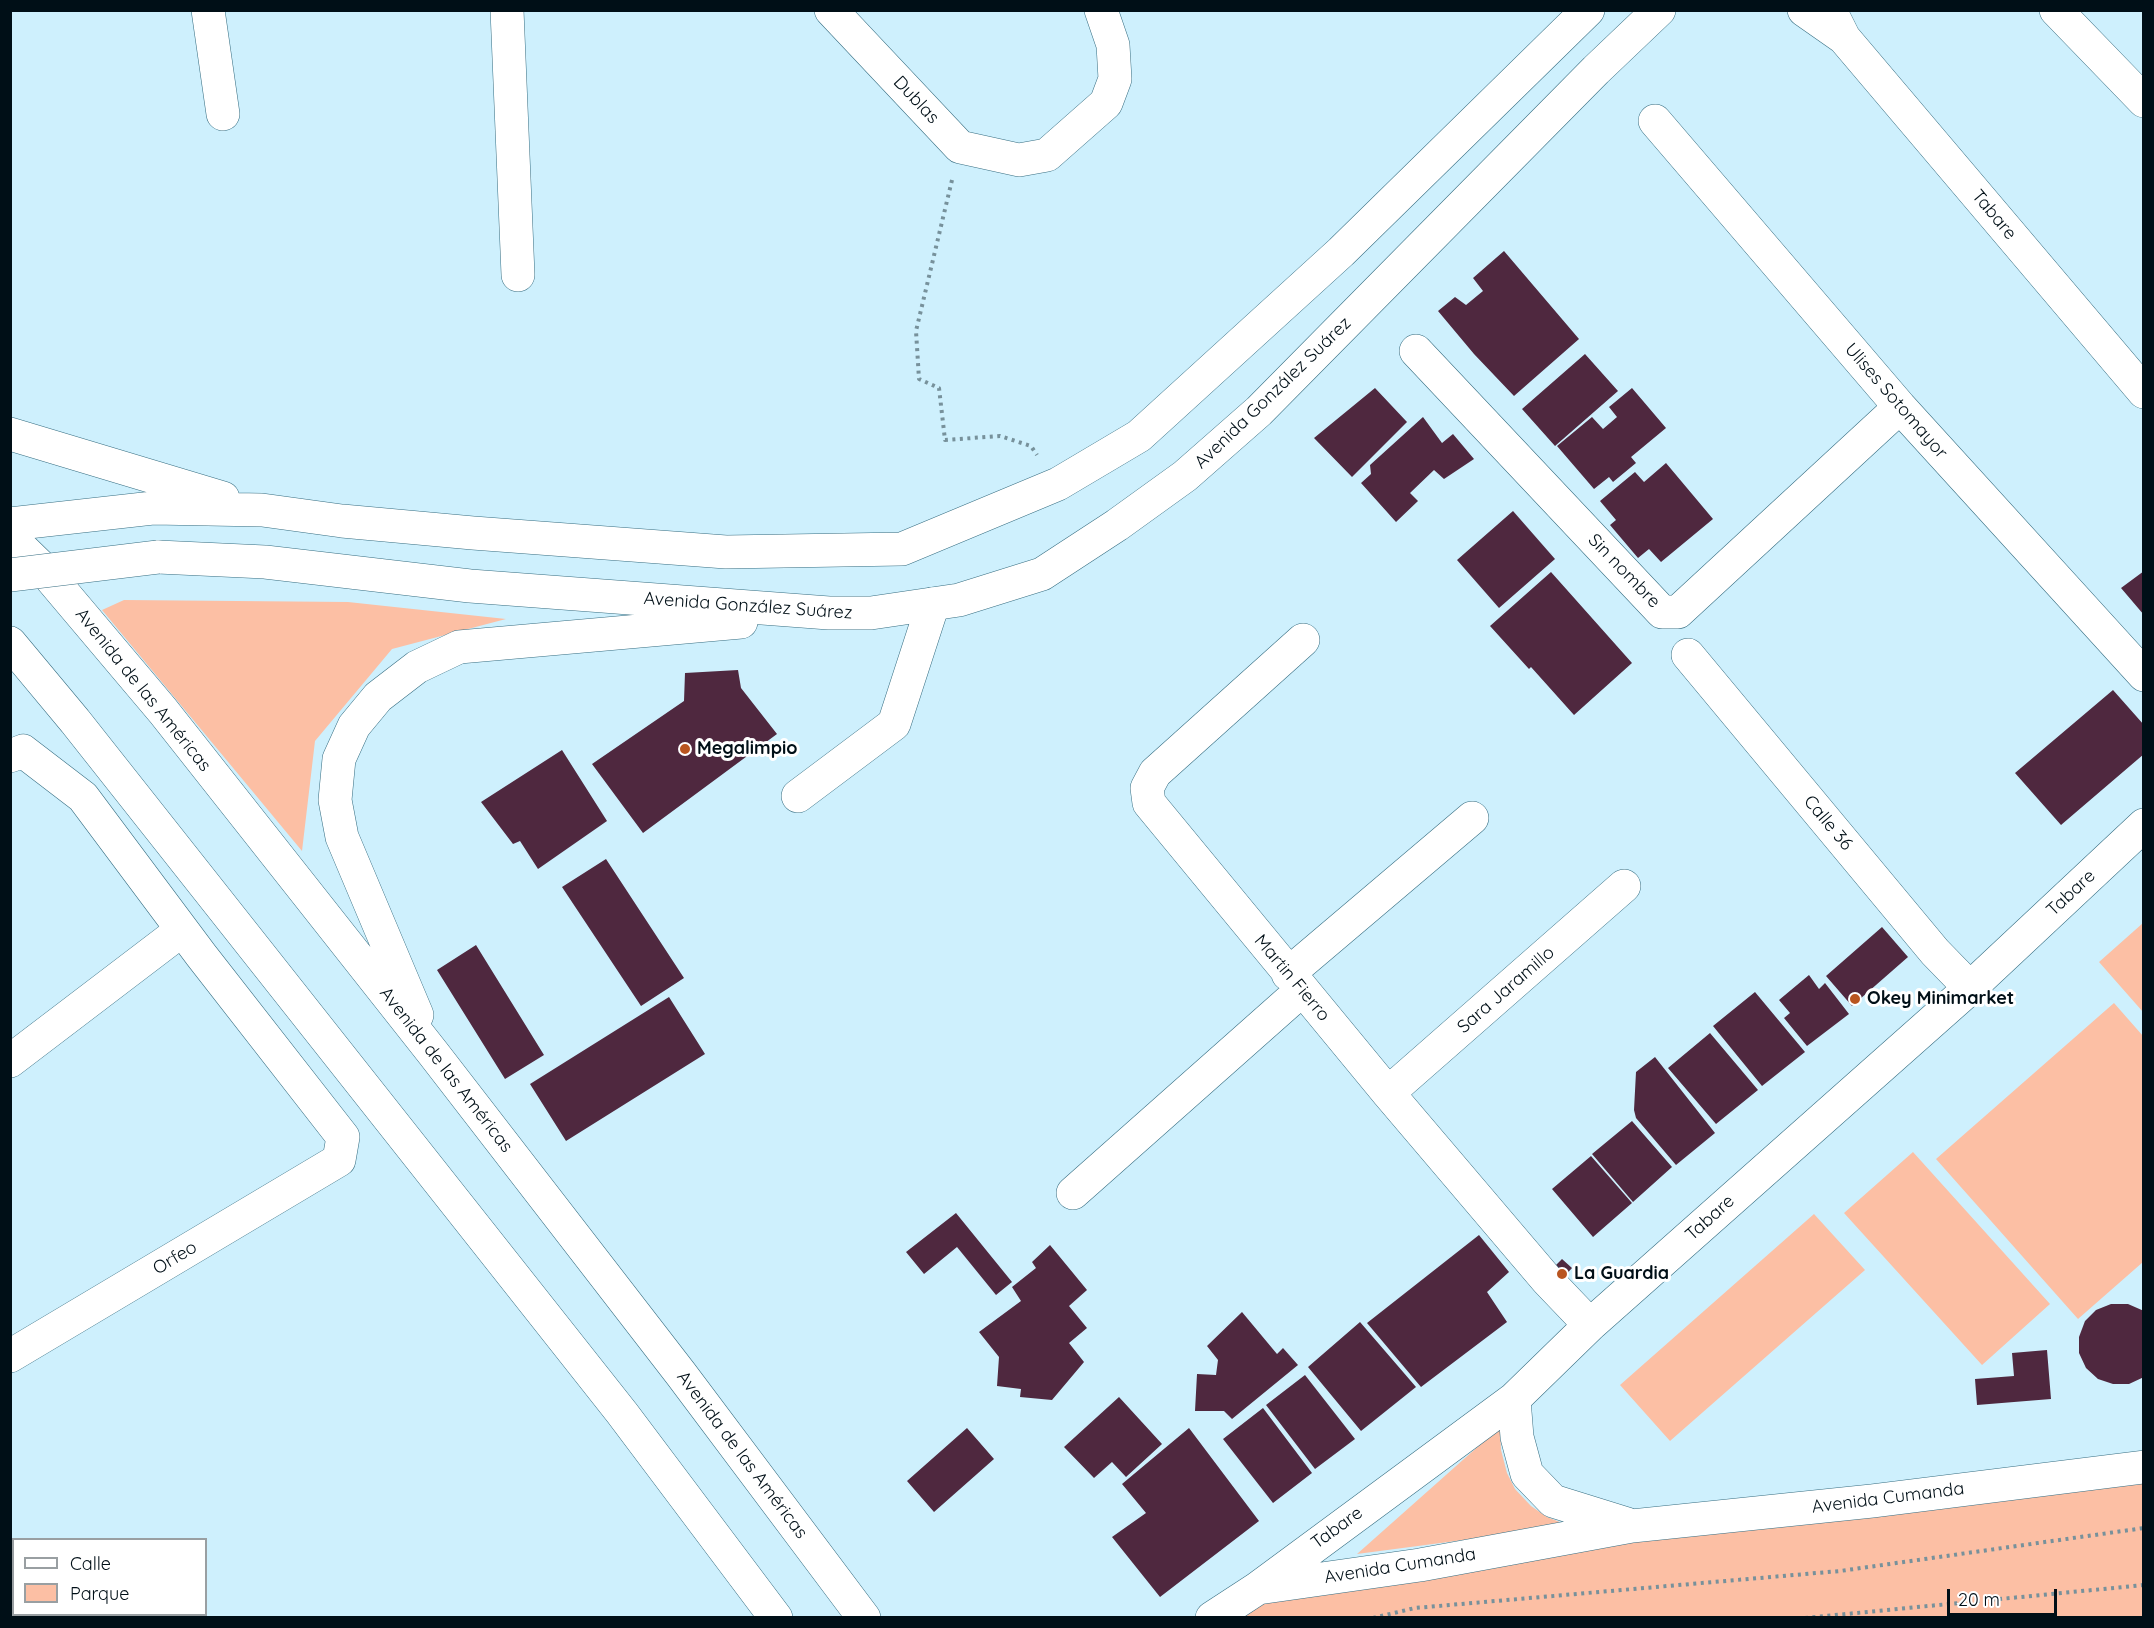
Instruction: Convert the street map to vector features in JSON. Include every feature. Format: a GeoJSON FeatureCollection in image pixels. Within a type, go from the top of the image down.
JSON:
{"type":"FeatureCollection","features":[{"type":"Feature","properties":{"kind":"street"},"geometry":{"type":"LineString","coordinates":[[208,10],[223,114]]}},
{"type":"Feature","properties":{"kind":"street"},"geometry":{"type":"LineString","coordinates":[[507,10],[518,275]]}},
{"type":"Feature","properties":{"kind":"street","name":"Dublas"},"geometry":{"type":"LineString","coordinates":[[831,10],[960,147]]}},
{"type":"Feature","properties":{"kind":"street"},"geometry":{"type":"LineString","coordinates":[[960,147],[1019,160],[1047,155],[1106,103],[1115,78],[1113,45],[1101,10]]}},
{"type":"Feature","properties":{"kind":"street"},"geometry":{"type":"LineString","coordinates":[[10,524],[153,508],[262,510],[342,521],[473,533],[726,552],[902,549],[1058,484],[1139,436],[1341,252],[1588,10]]}},
{"type":"Feature","properties":{"kind":"street","name":"Avenida González Suárez"},"geometry":{"type":"LineString","coordinates":[[10,575],[158,557],[265,562],[470,586],[829,613],[871,613],[959,600],[1042,574],[1117,525],[1185,476],[1259,411],[1596,70],[1659,10]]}},
{"type":"Feature","properties":{"kind":"street","name":"Tabare"},"geometry":{"type":"LineString","coordinates":[[1804,10],[1838,24],[2144,392]]}},
{"type":"Feature","properties":{"kind":"street"},"geometry":{"type":"LineString","coordinates":[[2056,10],[2144,101]]}},
{"type":"Feature","properties":{"kind":"street","name":"Ulises Sotomayor"},"geometry":{"type":"LineString","coordinates":[[1655,121],[1900,407],[2144,675]]}},
{"type":"Feature","properties":{"kind":"street","name":"Sin nombre"},"geometry":{"type":"LineString","coordinates":[[1416,351],[1662,612],[1678,612],[1900,407]]}},
{"type":"Feature","properties":{"kind":"street"},"geometry":{"type":"LineString","coordinates":[[10,434],[262,510]]}},
{"type":"Feature","properties":{"kind":"street","name":"Avenida de las Américas"},"geometry":{"type":"LineString","coordinates":[[10,537],[44,570],[163,711],[433,1053],[681,1374],[864,1617]]}},
{"type":"Feature","properties":{"kind":"street"},"geometry":{"type":"LineString","coordinates":[[798,796],[894,724],[933,604]]}},
{"type":"Feature","properties":{"kind":"street"},"geometry":{"type":"LineString","coordinates":[[433,1053],[342,837],[335,800],[339,759],[354,726],[378,698],[417,667],[459,647],[829,613]]}},
{"type":"Feature","properties":{"kind":"street","name":"Martin Fierro"},"geometry":{"type":"LineString","coordinates":[[1303,640],[1155,773],[1147,788],[1149,803],[1388,1093],[1547,1280],[1590,1324]]}},
{"type":"Feature","properties":{"kind":"street"},"geometry":{"type":"LineString","coordinates":[[10,643],[622,1413],[776,1617]]}},
{"type":"Feature","properties":{"kind":"street","name":"Calle 36"},"geometry":{"type":"LineString","coordinates":[[1688,655],[1935,952],[1970,988]]}},
{"type":"Feature","properties":{"kind":"street"},"geometry":{"type":"LineString","coordinates":[[10,681],[75,722]]}},
{"type":"Feature","properties":{"kind":"street"},"geometry":{"type":"LineString","coordinates":[[10,756],[23,751],[84,797],[182,930],[10,1061]]}},
{"type":"Feature","properties":{"kind":"street"},"geometry":{"type":"LineString","coordinates":[[1073,1193],[1472,818]]}},
{"type":"Feature","properties":{"kind":"street","name":"Tabare"},"geometry":{"type":"LineString","coordinates":[[1258,1588],[1514,1398],[1590,1324],[1970,988],[2144,825]]}},
{"type":"Feature","properties":{"kind":"street","name":"Sara Jaramillo"},"geometry":{"type":"LineString","coordinates":[[1388,1093],[1624,886]]}},
{"type":"Feature","properties":{"kind":"street","name":"Orfeo"},"geometry":{"type":"LineString","coordinates":[[10,1356],[339,1160],[343,1137],[182,930]]}},
{"type":"Feature","properties":{"kind":"street","name":"Avenida Cumanda"},"geometry":{"type":"LineString","coordinates":[[1514,1398],[1517,1437],[1527,1474],[1553,1501],[1632,1526]]}},
{"type":"Feature","properties":{"kind":"street","name":"Avenida Cumanda"},"geometry":{"type":"LineString","coordinates":[[1212,1617],[1258,1588],[1420,1565],[1632,1526],[1884,1499],[2144,1467]]}},
{"type":"Feature","properties":{"kind":"path"},"geometry":{"type":"LineString","coordinates":[[960,147],[916,331],[919,379],[939,388],[945,441],[1000,436],[1031,446],[1058,484]]}},
{"type":"Feature","properties":{"kind":"path"},"geometry":{"type":"LineString","coordinates":[[1373,1617],[1415,1608],[1840,1571],[2144,1528]]}},
{"type":"Feature","properties":{"kind":"path"},"geometry":{"type":"LineString","coordinates":[[1805,1617],[2144,1585]]}},
{"type":"Feature","properties":{"kind":"green space"},"geometry":{"type":"Polygon","coordinates":[[[124,600],[348,602],[506,619],[392,649],[315,741],[302,851],[102,610],[124,600]]]}},
{"type":"Feature","properties":{"kind":"green space"},"geometry":{"type":"Polygon","coordinates":[[[2143,923],[2143,1012],[2099,962],[2143,923]]]}},
{"type":"Feature","properties":{"kind":"green space"},"geometry":{"type":"Polygon","coordinates":[[[2114,1003],[2143,1036],[2143,1262],[2078,1319],[1936,1159],[2114,1003]]]}},
{"type":"Feature","properties":{"kind":"green space"},"geometry":{"type":"Polygon","coordinates":[[[1913,1152],[2050,1304],[1982,1365],[1844,1213],[1913,1152]]]}},
{"type":"Feature","properties":{"kind":"green space"},"geometry":{"type":"Polygon","coordinates":[[[1814,1214],[1865,1270],[1670,1441],[1620,1385],[1814,1214]]]}},
{"type":"Feature","properties":{"kind":"green space"},"geometry":{"type":"Polygon","coordinates":[[[1500,1427],[1501,1450],[1507,1473],[1515,1489],[1531,1506],[1547,1517],[1570,1526],[1357,1554],[1500,1427]]]}},
{"type":"Feature","properties":{"kind":"green space"},"geometry":{"type":"Polygon","coordinates":[[[2143,1478],[2143,1617],[1212,1618],[1258,1588],[2143,1478]]]}},
{"type":"Feature","properties":{"kind":"building"},"geometry":{"type":"Polygon","coordinates":[[[1504,251],[1579,339],[1514,396],[1474,354],[1438,311],[1455,297],[1466,305],[1483,291],[1473,278],[1504,251]]]}},
{"type":"Feature","properties":{"kind":"building"},"geometry":{"type":"Polygon","coordinates":[[[1585,354],[1618,391],[1555,446],[1522,409],[1585,354]]]}},
{"type":"Feature","properties":{"kind":"building"},"geometry":{"type":"Polygon","coordinates":[[[1375,388],[1407,422],[1352,477],[1314,438],[1375,388]]]}},
{"type":"Feature","properties":{"kind":"building"},"geometry":{"type":"Polygon","coordinates":[[[1632,388],[1666,428],[1631,457],[1636,463],[1613,482],[1609,477],[1594,489],[1557,446],[1592,417],[1603,429],[1617,417],[1609,407],[1632,388]]]}},
{"type":"Feature","properties":{"kind":"building"},"geometry":{"type":"Polygon","coordinates":[[[1423,417],[1442,443],[1453,434],[1474,459],[1444,479],[1434,470],[1410,493],[1418,501],[1396,522],[1361,483],[1371,474],[1370,465],[1423,417]]]}},
{"type":"Feature","properties":{"kind":"building"},"geometry":{"type":"Polygon","coordinates":[[[1666,463],[1713,519],[1661,562],[1649,549],[1638,558],[1610,525],[1616,520],[1600,501],[1635,472],[1644,482],[1666,463]]]}},
{"type":"Feature","properties":{"kind":"building"},"geometry":{"type":"Polygon","coordinates":[[[1513,511],[1555,559],[1499,608],[1457,560],[1513,511]]]}},
{"type":"Feature","properties":{"kind":"building"},"geometry":{"type":"Polygon","coordinates":[[[2144,571],[2144,615],[2121,588],[2144,571]]]}},
{"type":"Feature","properties":{"kind":"building"},"geometry":{"type":"Polygon","coordinates":[[[1551,572],[1632,663],[1574,715],[1490,626],[1551,572]]]}},
{"type":"Feature","properties":{"kind":"building","name":"Megalimpio"},"geometry":{"type":"Polygon","coordinates":[[[738,670],[741,688],[777,734],[643,833],[592,764],[684,701],[685,673],[738,670]]]}},
{"type":"Feature","properties":{"kind":"building"},"geometry":{"type":"Polygon","coordinates":[[[2113,690],[2144,725],[2144,754],[2061,825],[2015,773],[2113,690]]]}},
{"type":"Feature","properties":{"kind":"building"},"geometry":{"type":"Polygon","coordinates":[[[562,750],[607,821],[538,869],[520,841],[513,844],[481,802],[562,750]]]}},
{"type":"Feature","properties":{"kind":"building"},"geometry":{"type":"Polygon","coordinates":[[[606,859],[684,978],[641,1006],[562,887],[606,859]]]}},
{"type":"Feature","properties":{"kind":"building"},"geometry":{"type":"Polygon","coordinates":[[[1882,927],[1908,957],[1852,1006],[1826,976],[1882,927]]]}},
{"type":"Feature","properties":{"kind":"building"},"geometry":{"type":"Polygon","coordinates":[[[476,945],[544,1055],[505,1079],[437,970],[476,945]]]}},
{"type":"Feature","properties":{"kind":"building"},"geometry":{"type":"Polygon","coordinates":[[[1809,975],[1819,989],[1825,983],[1849,1014],[1807,1046],[1784,1018],[1790,1013],[1779,1000],[1809,975]]]}},
{"type":"Feature","properties":{"kind":"building"},"geometry":{"type":"Polygon","coordinates":[[[1755,992],[1805,1052],[1762,1086],[1713,1026],[1755,992]]]}},
{"type":"Feature","properties":{"kind":"building"},"geometry":{"type":"Polygon","coordinates":[[[669,997],[705,1054],[566,1141],[530,1084],[669,997]]]}},
{"type":"Feature","properties":{"kind":"building"},"geometry":{"type":"Polygon","coordinates":[[[1710,1033],[1758,1090],[1716,1124],[1668,1068],[1710,1033]]]}},
{"type":"Feature","properties":{"kind":"building"},"geometry":{"type":"Polygon","coordinates":[[[1655,1057],[1715,1133],[1676,1165],[1636,1118],[1634,1110],[1636,1072],[1655,1057]]]}},
{"type":"Feature","properties":{"kind":"building"},"geometry":{"type":"Polygon","coordinates":[[[1632,1121],[1672,1167],[1633,1202],[1592,1154],[1632,1121]]]}},
{"type":"Feature","properties":{"kind":"building"},"geometry":{"type":"Polygon","coordinates":[[[1591,1156],[1632,1203],[1593,1237],[1552,1189],[1591,1156]]]}},
{"type":"Feature","properties":{"kind":"building"},"geometry":{"type":"Polygon","coordinates":[[[956,1213],[1012,1282],[996,1295],[957,1247],[924,1274],[906,1252],[956,1213]]]}},
{"type":"Feature","properties":{"kind":"building"},"geometry":{"type":"Polygon","coordinates":[[[1479,1235],[1509,1272],[1487,1292],[1507,1322],[1421,1387],[1367,1323],[1479,1235]]]}},
{"type":"Feature","properties":{"kind":"building"},"geometry":{"type":"Polygon","coordinates":[[[1050,1245],[1087,1290],[1069,1306],[1087,1328],[1069,1343],[1084,1362],[1052,1400],[1020,1397],[1021,1389],[997,1386],[999,1357],[979,1332],[1021,1301],[1012,1287],[1036,1268],[1032,1262],[1050,1245]]]}},
{"type":"Feature","properties":{"kind":"building","name":"La Guardia"},"geometry":{"type":"Polygon","coordinates":[[[1562,1259],[1572,1268],[1562,1279],[1552,1269],[1562,1259]]]}},
{"type":"Feature","properties":{"kind":"building"},"geometry":{"type":"Polygon","coordinates":[[[2111,1304],[2128,1304],[2144,1311],[2144,1377],[2129,1384],[2113,1384],[2098,1379],[2086,1368],[2079,1353],[2079,1337],[2085,1321],[2096,1310],[2111,1304]]]}},
{"type":"Feature","properties":{"kind":"building"},"geometry":{"type":"Polygon","coordinates":[[[1242,1312],[1277,1354],[1283,1348],[1298,1365],[1232,1419],[1224,1411],[1195,1411],[1197,1374],[1216,1375],[1218,1360],[1207,1346],[1242,1312]]]}},
{"type":"Feature","properties":{"kind":"building"},"geometry":{"type":"Polygon","coordinates":[[[1360,1322],[1416,1387],[1361,1431],[1308,1367],[1360,1322]]]}},
{"type":"Feature","properties":{"kind":"building"},"geometry":{"type":"Polygon","coordinates":[[[2047,1350],[2051,1399],[1977,1405],[1975,1379],[2014,1376],[2012,1353],[2047,1350]]]}},
{"type":"Feature","properties":{"kind":"building"},"geometry":{"type":"Polygon","coordinates":[[[1305,1375],[1355,1439],[1315,1469],[1266,1405],[1305,1375]]]}},
{"type":"Feature","properties":{"kind":"building"},"geometry":{"type":"Polygon","coordinates":[[[1119,1397],[1162,1444],[1126,1477],[1112,1462],[1094,1478],[1064,1447],[1119,1397]]]}},
{"type":"Feature","properties":{"kind":"building"},"geometry":{"type":"Polygon","coordinates":[[[1263,1408],[1312,1473],[1273,1503],[1223,1439],[1263,1408]]]}},
{"type":"Feature","properties":{"kind":"building"},"geometry":{"type":"Polygon","coordinates":[[[967,1428],[994,1459],[934,1512],[907,1481],[967,1428]]]}},
{"type":"Feature","properties":{"kind":"building"},"geometry":{"type":"Polygon","coordinates":[[[1189,1428],[1259,1521],[1160,1597],[1112,1537],[1146,1513],[1122,1484],[1189,1428]]]}},
{"type":"Feature","properties":{"kind":"place","name":"Megalimpio"},"geometry":{"type":"Point","coordinates":[685,749]}},
{"type":"Feature","properties":{"kind":"place","name":"Okey Minimarket"},"geometry":{"type":"Point","coordinates":[1855,999]}},
{"type":"Feature","properties":{"kind":"place","name":"La Guardia"},"geometry":{"type":"Point","coordinates":[1562,1274]}}]}
